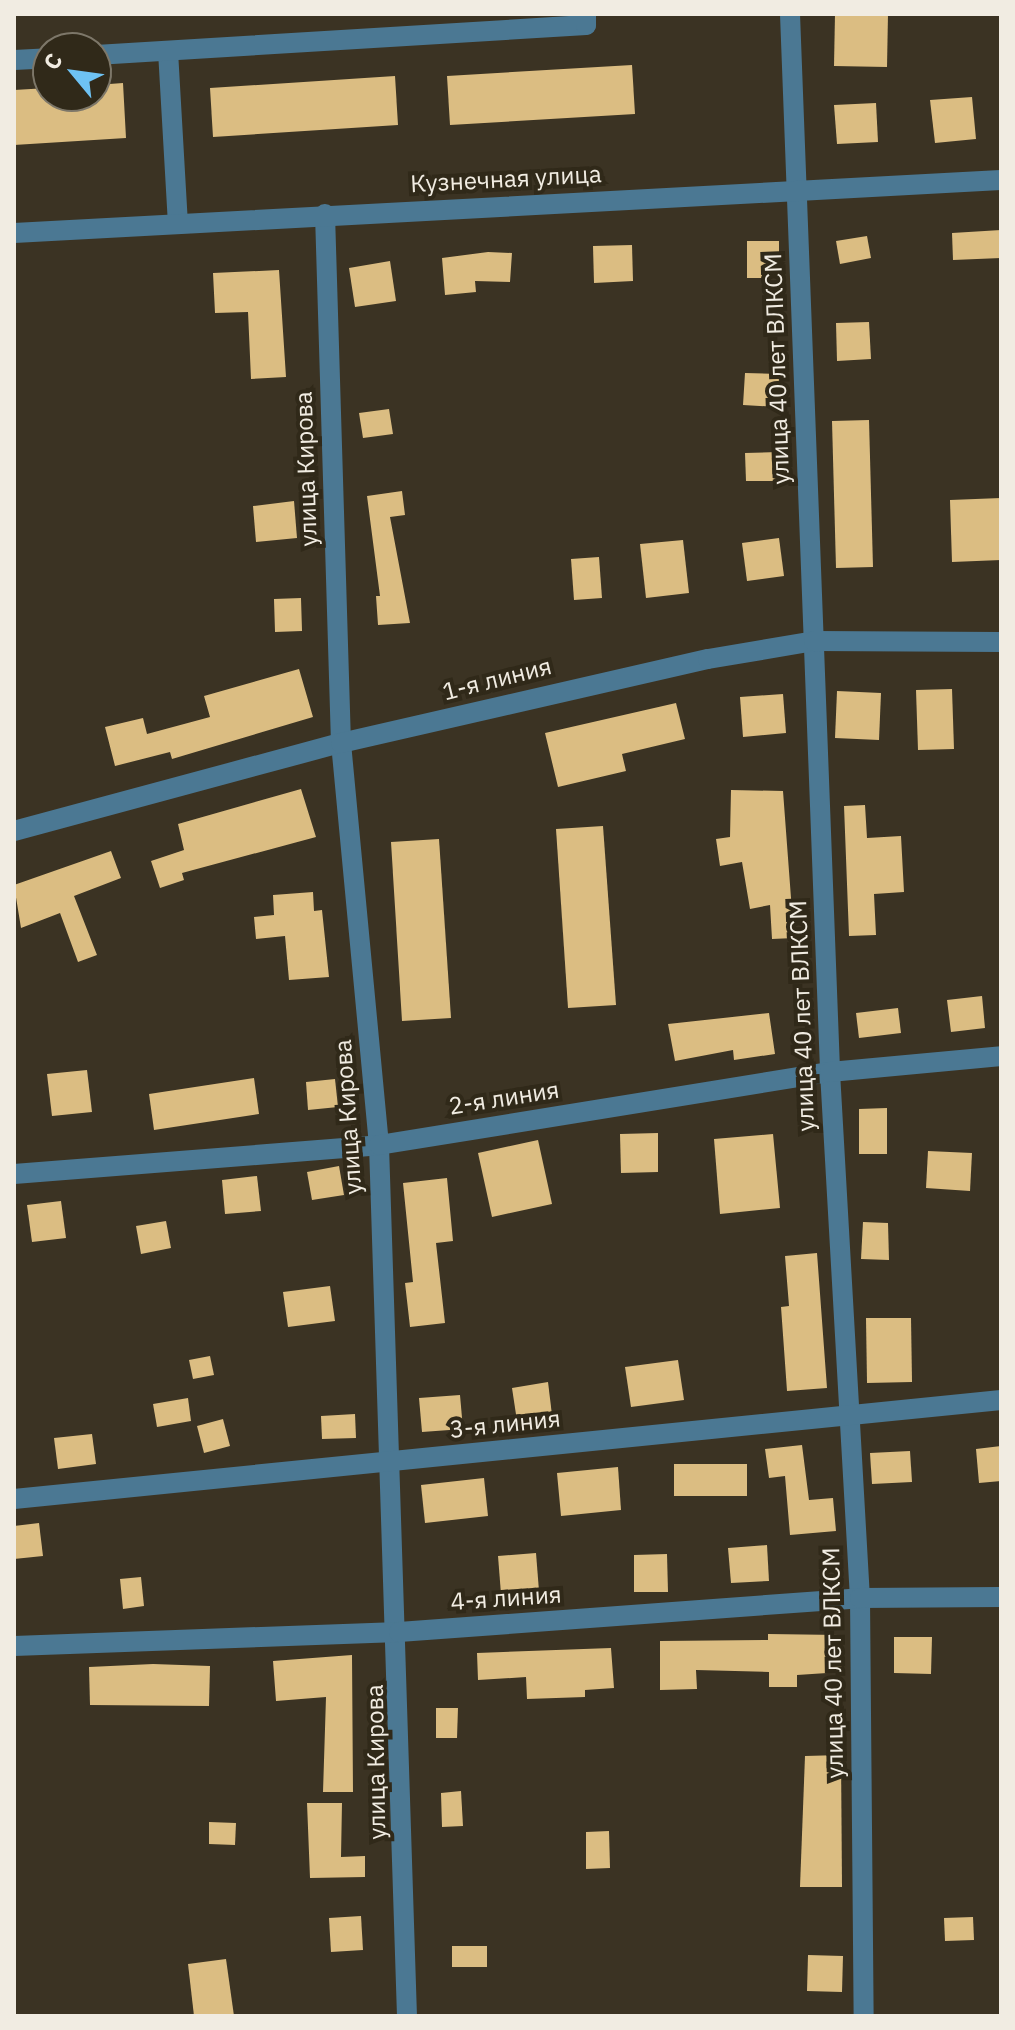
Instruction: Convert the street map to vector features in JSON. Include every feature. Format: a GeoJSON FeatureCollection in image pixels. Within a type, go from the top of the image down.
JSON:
{"type":"FeatureCollection","features":[{"type":"Feature","properties":{"kind":"street"},"geometry":{"type":"LineString","coordinates":[[112,54],[586,25],[586,14]]}},
{"type":"Feature","properties":{"kind":"street","name":"улица 40 лет ВЛКСМ"},"geometry":{"type":"LineString","coordinates":[[790,14],[830,1072],[847,1414],[860,1598],[864,2016]]}},
{"type":"Feature","properties":{"kind":"street"},"geometry":{"type":"LineString","coordinates":[[168,51],[178,223]]}},
{"type":"Feature","properties":{"kind":"street","name":"Кузнечная улица"},"geometry":{"type":"LineString","coordinates":[[14,233],[1001,180]]}},
{"type":"Feature","properties":{"kind":"street","name":"улица Кирова"},"geometry":{"type":"LineString","coordinates":[[325,214],[341,743],[379,1145],[387,1462],[399,1632],[407,2016]]}},
{"type":"Feature","properties":{"kind":"street","name":"1-я линия"},"geometry":{"type":"LineString","coordinates":[[14,831],[341,743],[568,688],[814,641],[1001,642]]}},
{"type":"Feature","properties":{"kind":"street","name":"2-я линия"},"geometry":{"type":"LineString","coordinates":[[14,1174],[379,1145],[830,1072],[1001,1056]]}},
{"type":"Feature","properties":{"kind":"street","name":"3-я линия"},"geometry":{"type":"LineString","coordinates":[[14,1499],[1001,1400]]}},
{"type":"Feature","properties":{"kind":"street","name":"4-я линия"},"geometry":{"type":"LineString","coordinates":[[14,1646],[399,1632],[860,1598],[1001,1597]]}},
{"type":"Feature","properties":{"kind":"building"},"geometry":{"type":"Polygon","coordinates":[[[835,14],[888,14],[887,67],[834,66],[835,14]]]}},
{"type":"Feature","properties":{"kind":"building"},"geometry":{"type":"Polygon","coordinates":[[[632,65],[635,114],[450,125],[447,76],[632,65]]]}},
{"type":"Feature","properties":{"kind":"building"},"geometry":{"type":"Polygon","coordinates":[[[395,76],[398,125],[213,137],[210,88],[395,76]]]}},
{"type":"Feature","properties":{"kind":"building"},"geometry":{"type":"Polygon","coordinates":[[[123,83],[126,138],[14,145],[14,90],[32,89],[32,112],[112,112],[112,84],[123,83]]]}},
{"type":"Feature","properties":{"kind":"building"},"geometry":{"type":"Polygon","coordinates":[[[972,97],[976,139],[935,143],[930,100],[972,97]]]}},
{"type":"Feature","properties":{"kind":"building"},"geometry":{"type":"Polygon","coordinates":[[[876,103],[878,142],[837,144],[834,105],[876,103]]]}},
{"type":"Feature","properties":{"kind":"building"},"geometry":{"type":"Polygon","coordinates":[[[1001,230],[1001,258],[953,260],[952,233],[1001,230]]]}},
{"type":"Feature","properties":{"kind":"building"},"geometry":{"type":"Polygon","coordinates":[[[867,236],[871,258],[840,264],[836,241],[867,236]]]}},
{"type":"Feature","properties":{"kind":"building"},"geometry":{"type":"Polygon","coordinates":[[[747,241],[779,241],[779,278],[747,278],[747,241]]]}},
{"type":"Feature","properties":{"kind":"building"},"geometry":{"type":"Polygon","coordinates":[[[632,245],[633,281],[594,283],[593,246],[632,245]]]}},
{"type":"Feature","properties":{"kind":"building"},"geometry":{"type":"Polygon","coordinates":[[[488,252],[512,253],[510,282],[475,281],[476,292],[445,295],[442,258],[488,252]]]}},
{"type":"Feature","properties":{"kind":"building"},"geometry":{"type":"Polygon","coordinates":[[[390,261],[396,301],[355,307],[349,268],[390,261]]]}},
{"type":"Feature","properties":{"kind":"building"},"geometry":{"type":"Polygon","coordinates":[[[279,270],[286,377],[251,379],[248,312],[215,313],[213,273],[279,270]]]}},
{"type":"Feature","properties":{"kind":"building"},"geometry":{"type":"Polygon","coordinates":[[[869,322],[871,359],[837,361],[836,323],[869,322]]]}},
{"type":"Feature","properties":{"kind":"building"},"geometry":{"type":"Polygon","coordinates":[[[745,373],[779,374],[778,407],[743,405],[745,373]]]}},
{"type":"Feature","properties":{"kind":"building"},"geometry":{"type":"Polygon","coordinates":[[[389,409],[393,434],[363,438],[359,413],[389,409]]]}},
{"type":"Feature","properties":{"kind":"building"},"geometry":{"type":"Polygon","coordinates":[[[869,420],[873,567],[836,568],[832,421],[869,420]]]}},
{"type":"Feature","properties":{"kind":"building"},"geometry":{"type":"Polygon","coordinates":[[[779,452],[780,481],[746,481],[745,453],[779,452]]]}},
{"type":"Feature","properties":{"kind":"building"},"geometry":{"type":"Polygon","coordinates":[[[402,491],[405,515],[390,517],[410,623],[378,625],[376,596],[380,596],[367,496],[402,491]]]}},
{"type":"Feature","properties":{"kind":"building"},"geometry":{"type":"Polygon","coordinates":[[[1001,498],[1001,560],[952,562],[950,500],[1001,498]]]}},
{"type":"Feature","properties":{"kind":"building"},"geometry":{"type":"Polygon","coordinates":[[[294,501],[297,538],[256,542],[253,506],[294,501]]]}},
{"type":"Feature","properties":{"kind":"building"},"geometry":{"type":"Polygon","coordinates":[[[779,538],[784,576],[747,581],[742,543],[779,538]]]}},
{"type":"Feature","properties":{"kind":"building"},"geometry":{"type":"Polygon","coordinates":[[[683,540],[689,593],[646,598],[640,544],[683,540]]]}},
{"type":"Feature","properties":{"kind":"building"},"geometry":{"type":"Polygon","coordinates":[[[599,557],[602,598],[574,600],[571,559],[599,557]]]}},
{"type":"Feature","properties":{"kind":"building"},"geometry":{"type":"Polygon","coordinates":[[[301,598],[302,631],[275,632],[274,599],[301,598]]]}},
{"type":"Feature","properties":{"kind":"building"},"geometry":{"type":"Polygon","coordinates":[[[299,669],[313,717],[172,759],[170,752],[115,766],[105,727],[143,718],[147,734],[210,717],[204,696],[299,669]]]}},
{"type":"Feature","properties":{"kind":"building"},"geometry":{"type":"Polygon","coordinates":[[[952,689],[954,749],[918,750],[916,690],[952,689]]]}},
{"type":"Feature","properties":{"kind":"building"},"geometry":{"type":"Polygon","coordinates":[[[837,691],[881,693],[879,740],[835,738],[837,691]]]}},
{"type":"Feature","properties":{"kind":"building"},"geometry":{"type":"Polygon","coordinates":[[[783,694],[786,733],[743,737],[740,697],[783,694]]]}},
{"type":"Feature","properties":{"kind":"building"},"geometry":{"type":"Polygon","coordinates":[[[676,703],[685,739],[622,754],[626,771],[558,787],[545,733],[676,703]]]}},
{"type":"Feature","properties":{"kind":"building"},"geometry":{"type":"Polygon","coordinates":[[[301,789],[316,837],[182,873],[184,880],[160,888],[151,861],[184,850],[178,824],[301,789]]]}},
{"type":"Feature","properties":{"kind":"building"},"geometry":{"type":"Polygon","coordinates":[[[731,790],[783,791],[794,938],[772,939],[770,905],[750,909],[742,862],[720,866],[716,839],[730,837],[731,790]]]}},
{"type":"Feature","properties":{"kind":"building"},"geometry":{"type":"Polygon","coordinates":[[[865,805],[867,838],[901,836],[904,892],[874,894],[876,935],[849,936],[844,806],[865,805]]]}},
{"type":"Feature","properties":{"kind":"building"},"geometry":{"type":"Polygon","coordinates":[[[603,826],[616,1005],[568,1008],[556,829],[603,826]]]}},
{"type":"Feature","properties":{"kind":"building"},"geometry":{"type":"Polygon","coordinates":[[[439,839],[451,1018],[402,1021],[391,842],[439,839]]]}},
{"type":"Feature","properties":{"kind":"building"},"geometry":{"type":"Polygon","coordinates":[[[111,851],[121,878],[74,896],[97,955],[78,962],[60,913],[21,928],[14,885],[111,851]]]}},
{"type":"Feature","properties":{"kind":"building"},"geometry":{"type":"Polygon","coordinates":[[[313,892],[314,911],[322,910],[329,977],[289,980],[285,936],[256,939],[254,917],[274,915],[273,895],[313,892]]]}},
{"type":"Feature","properties":{"kind":"building"},"geometry":{"type":"Polygon","coordinates":[[[982,996],[985,1028],[951,1032],[947,1000],[982,996]]]}},
{"type":"Feature","properties":{"kind":"building"},"geometry":{"type":"Polygon","coordinates":[[[898,1008],[901,1033],[859,1038],[856,1013],[898,1008]]]}},
{"type":"Feature","properties":{"kind":"building"},"geometry":{"type":"Polygon","coordinates":[[[769,1013],[775,1054],[734,1060],[733,1050],[675,1061],[668,1024],[769,1013]]]}},
{"type":"Feature","properties":{"kind":"building"},"geometry":{"type":"Polygon","coordinates":[[[87,1070],[92,1112],[52,1116],[47,1074],[87,1070]]]}},
{"type":"Feature","properties":{"kind":"building"},"geometry":{"type":"Polygon","coordinates":[[[254,1078],[259,1114],[154,1130],[149,1094],[254,1078]]]}},
{"type":"Feature","properties":{"kind":"building"},"geometry":{"type":"Polygon","coordinates":[[[335,1079],[338,1107],[308,1110],[306,1082],[335,1079]]]}},
{"type":"Feature","properties":{"kind":"building"},"geometry":{"type":"Polygon","coordinates":[[[887,1108],[887,1154],[859,1154],[859,1109],[887,1108]]]}},
{"type":"Feature","properties":{"kind":"building"},"geometry":{"type":"Polygon","coordinates":[[[658,1133],[658,1172],[621,1173],[620,1134],[658,1133]]]}},
{"type":"Feature","properties":{"kind":"building"},"geometry":{"type":"Polygon","coordinates":[[[773,1134],[780,1208],[720,1214],[714,1139],[773,1134]]]}},
{"type":"Feature","properties":{"kind":"building"},"geometry":{"type":"Polygon","coordinates":[[[538,1140],[552,1204],[492,1217],[478,1153],[538,1140]]]}},
{"type":"Feature","properties":{"kind":"building"},"geometry":{"type":"Polygon","coordinates":[[[928,1151],[972,1153],[970,1191],[926,1188],[928,1151]]]}},
{"type":"Feature","properties":{"kind":"building"},"geometry":{"type":"Polygon","coordinates":[[[339,1166],[344,1195],[312,1200],[307,1172],[339,1166]]]}},
{"type":"Feature","properties":{"kind":"building"},"geometry":{"type":"Polygon","coordinates":[[[257,1176],[261,1211],[225,1214],[222,1180],[257,1176]]]}},
{"type":"Feature","properties":{"kind":"building"},"geometry":{"type":"Polygon","coordinates":[[[447,1178],[453,1241],[436,1243],[445,1323],[410,1327],[405,1283],[413,1282],[403,1183],[447,1178]]]}},
{"type":"Feature","properties":{"kind":"building"},"geometry":{"type":"Polygon","coordinates":[[[61,1201],[66,1238],[32,1242],[27,1205],[61,1201]]]}},
{"type":"Feature","properties":{"kind":"building"},"geometry":{"type":"Polygon","coordinates":[[[166,1221],[171,1248],[141,1254],[136,1226],[166,1221]]]}},
{"type":"Feature","properties":{"kind":"building"},"geometry":{"type":"Polygon","coordinates":[[[863,1222],[888,1223],[889,1260],[861,1259],[863,1222]]]}},
{"type":"Feature","properties":{"kind":"building"},"geometry":{"type":"Polygon","coordinates":[[[817,1253],[827,1388],[787,1391],[781,1307],[789,1306],[785,1256],[817,1253]]]}},
{"type":"Feature","properties":{"kind":"building"},"geometry":{"type":"Polygon","coordinates":[[[330,1286],[335,1321],[288,1327],[283,1292],[330,1286]]]}},
{"type":"Feature","properties":{"kind":"building"},"geometry":{"type":"Polygon","coordinates":[[[866,1318],[911,1318],[912,1382],[867,1383],[866,1318]]]}},
{"type":"Feature","properties":{"kind":"building"},"geometry":{"type":"Polygon","coordinates":[[[210,1356],[214,1375],[193,1379],[189,1360],[210,1356]]]}},
{"type":"Feature","properties":{"kind":"building"},"geometry":{"type":"Polygon","coordinates":[[[678,1360],[684,1400],[631,1407],[625,1367],[678,1360]]]}},
{"type":"Feature","properties":{"kind":"building"},"geometry":{"type":"Polygon","coordinates":[[[548,1382],[552,1415],[517,1421],[512,1388],[548,1382]]]}},
{"type":"Feature","properties":{"kind":"building"},"geometry":{"type":"Polygon","coordinates":[[[460,1395],[463,1429],[422,1432],[419,1398],[460,1395]]]}},
{"type":"Feature","properties":{"kind":"building"},"geometry":{"type":"Polygon","coordinates":[[[188,1398],[191,1421],[157,1427],[153,1404],[188,1398]]]}},
{"type":"Feature","properties":{"kind":"building"},"geometry":{"type":"Polygon","coordinates":[[[355,1414],[356,1438],[322,1439],[321,1416],[355,1414]]]}},
{"type":"Feature","properties":{"kind":"building"},"geometry":{"type":"Polygon","coordinates":[[[223,1419],[230,1446],[204,1453],[197,1426],[223,1419]]]}},
{"type":"Feature","properties":{"kind":"building"},"geometry":{"type":"Polygon","coordinates":[[[92,1434],[96,1464],[58,1469],[54,1438],[92,1434]]]}},
{"type":"Feature","properties":{"kind":"building"},"geometry":{"type":"Polygon","coordinates":[[[802,1445],[809,1500],[833,1498],[836,1531],[790,1535],[785,1476],[769,1478],[765,1449],[802,1445]]]}},
{"type":"Feature","properties":{"kind":"building"},"geometry":{"type":"Polygon","coordinates":[[[1001,1446],[1001,1481],[979,1483],[976,1449],[1001,1446]]]}},
{"type":"Feature","properties":{"kind":"building"},"geometry":{"type":"Polygon","coordinates":[[[910,1451],[912,1482],[872,1484],[870,1453],[910,1451]]]}},
{"type":"Feature","properties":{"kind":"building"},"geometry":{"type":"Polygon","coordinates":[[[674,1464],[747,1464],[747,1496],[674,1496],[674,1464]]]}},
{"type":"Feature","properties":{"kind":"building"},"geometry":{"type":"Polygon","coordinates":[[[618,1467],[621,1510],[561,1516],[557,1473],[618,1467]]]}},
{"type":"Feature","properties":{"kind":"building"},"geometry":{"type":"Polygon","coordinates":[[[484,1478],[488,1516],[425,1523],[421,1485],[484,1478]]]}},
{"type":"Feature","properties":{"kind":"building"},"geometry":{"type":"Polygon","coordinates":[[[39,1523],[43,1556],[14,1559],[14,1526],[39,1523]]]}},
{"type":"Feature","properties":{"kind":"building"},"geometry":{"type":"Polygon","coordinates":[[[767,1545],[769,1581],[731,1583],[728,1548],[767,1545]]]}},
{"type":"Feature","properties":{"kind":"building"},"geometry":{"type":"Polygon","coordinates":[[[536,1553],[539,1591],[501,1594],[498,1556],[536,1553]]]}},
{"type":"Feature","properties":{"kind":"building"},"geometry":{"type":"Polygon","coordinates":[[[667,1554],[668,1592],[634,1592],[634,1555],[667,1554]]]}},
{"type":"Feature","properties":{"kind":"building"},"geometry":{"type":"Polygon","coordinates":[[[141,1577],[144,1606],[123,1609],[120,1579],[141,1577]]]}},
{"type":"Feature","properties":{"kind":"building"},"geometry":{"type":"Polygon","coordinates":[[[768,1634],[839,1635],[842,1672],[797,1675],[797,1687],[769,1687],[769,1672],[696,1670],[697,1689],[660,1690],[660,1641],[768,1640],[768,1634]]]}},
{"type":"Feature","properties":{"kind":"building"},"geometry":{"type":"Polygon","coordinates":[[[894,1637],[932,1637],[931,1674],[894,1673],[894,1637]]]}},
{"type":"Feature","properties":{"kind":"building"},"geometry":{"type":"Polygon","coordinates":[[[611,1648],[614,1688],[585,1690],[585,1697],[527,1699],[526,1677],[478,1680],[477,1653],[611,1648]]]}},
{"type":"Feature","properties":{"kind":"building"},"geometry":{"type":"Polygon","coordinates":[[[352,1655],[353,1792],[323,1792],[326,1697],[276,1701],[273,1661],[352,1655]]]}},
{"type":"Feature","properties":{"kind":"building"},"geometry":{"type":"Polygon","coordinates":[[[153,1664],[210,1666],[209,1706],[90,1705],[89,1667],[153,1664]]]}},
{"type":"Feature","properties":{"kind":"building"},"geometry":{"type":"Polygon","coordinates":[[[436,1708],[458,1708],[457,1738],[436,1738],[436,1708]]]}},
{"type":"Feature","properties":{"kind":"building"},"geometry":{"type":"Polygon","coordinates":[[[841,1755],[842,1887],[800,1887],[805,1756],[841,1755]]]}},
{"type":"Feature","properties":{"kind":"building"},"geometry":{"type":"Polygon","coordinates":[[[461,1791],[463,1826],[442,1827],[441,1793],[461,1791]]]}},
{"type":"Feature","properties":{"kind":"building"},"geometry":{"type":"Polygon","coordinates":[[[307,1803],[342,1803],[341,1857],[365,1856],[365,1877],[310,1878],[307,1803]]]}},
{"type":"Feature","properties":{"kind":"building"},"geometry":{"type":"Polygon","coordinates":[[[209,1822],[236,1823],[235,1845],[209,1844],[209,1822]]]}},
{"type":"Feature","properties":{"kind":"building"},"geometry":{"type":"Polygon","coordinates":[[[609,1831],[610,1868],[586,1869],[586,1832],[609,1831]]]}},
{"type":"Feature","properties":{"kind":"building"},"geometry":{"type":"Polygon","coordinates":[[[361,1916],[363,1950],[331,1952],[329,1918],[361,1916]]]}},
{"type":"Feature","properties":{"kind":"building"},"geometry":{"type":"Polygon","coordinates":[[[973,1917],[974,1940],[945,1941],[944,1918],[973,1917]]]}},
{"type":"Feature","properties":{"kind":"building"},"geometry":{"type":"Polygon","coordinates":[[[452,1946],[487,1946],[487,1967],[452,1967],[452,1946]]]}},
{"type":"Feature","properties":{"kind":"building"},"geometry":{"type":"Polygon","coordinates":[[[808,1955],[843,1956],[842,1992],[807,1991],[808,1955]]]}},
{"type":"Feature","properties":{"kind":"building"},"geometry":{"type":"Polygon","coordinates":[[[226,1959],[234,2016],[194,2016],[188,1964],[226,1959]]]}}]}
